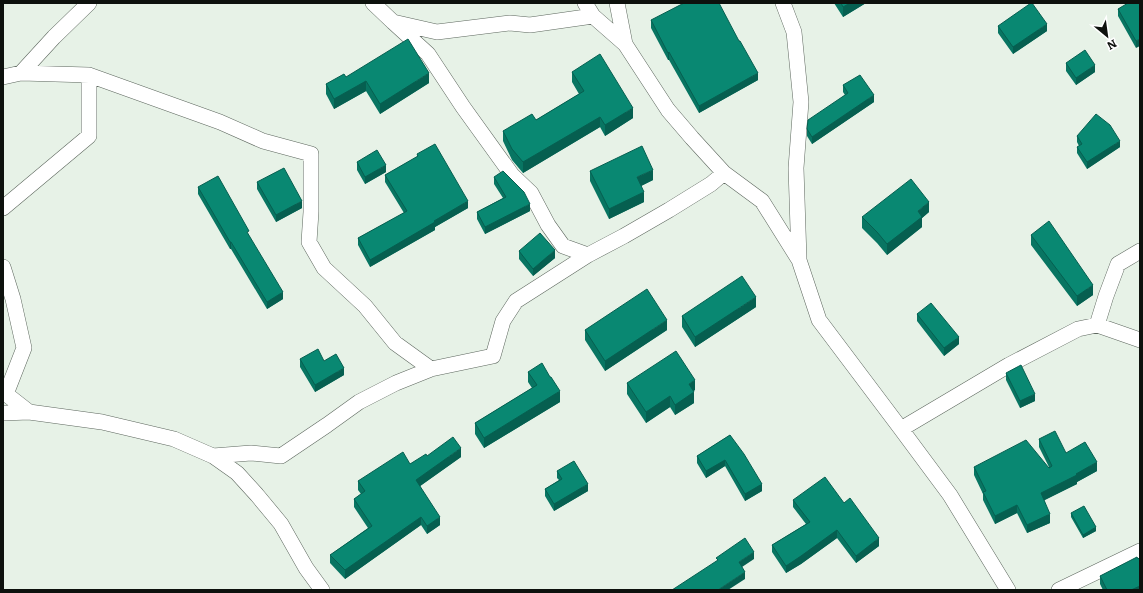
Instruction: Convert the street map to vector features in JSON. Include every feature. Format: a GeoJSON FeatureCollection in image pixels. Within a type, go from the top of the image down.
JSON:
{"type":"FeatureCollection","features":[{"type":"Feature","properties":{"kind":"street"},"geometry":{"type":"LineString","coordinates":[[21,73],[54,37],[90,3]]}},
{"type":"Feature","properties":{"kind":"street"},"geometry":{"type":"LineString","coordinates":[[373,3],[428,54],[463,107],[512,175],[531,193],[548,225],[563,246],[588,254]]}},
{"type":"Feature","properties":{"kind":"street"},"geometry":{"type":"LineString","coordinates":[[617,3],[626,44]]}},
{"type":"Feature","properties":{"kind":"street"},"geometry":{"type":"LineString","coordinates":[[783,3],[794,32],[801,102],[796,168],[799,260]]}},
{"type":"Feature","properties":{"kind":"street"},"geometry":{"type":"LineString","coordinates":[[393,22],[437,32],[510,23],[530,25],[589,9],[626,44],[668,110],[724,173],[762,201],[799,260],[819,320],[950,495],[1008,590]]}},
{"type":"Feature","properties":{"kind":"street"},"geometry":{"type":"LineString","coordinates":[[3,77],[21,73],[89,75],[220,122],[263,140],[312,154],[309,242],[324,268],[365,306],[395,343],[431,369]]}},
{"type":"Feature","properties":{"kind":"street"},"geometry":{"type":"LineString","coordinates":[[3,208],[89,136],[89,75]]}},
{"type":"Feature","properties":{"kind":"street"},"geometry":{"type":"LineString","coordinates":[[213,456],[251,454],[281,456],[359,402],[396,382],[431,369],[493,356],[503,321],[516,301],[588,254],[624,236],[669,210],[711,184],[724,173]]}},
{"type":"Feature","properties":{"kind":"street"},"geometry":{"type":"LineString","coordinates":[[1097,325],[1118,264],[1140,251]]}},
{"type":"Feature","properties":{"kind":"street"},"geometry":{"type":"LineString","coordinates":[[3,267],[13,299],[24,348],[6,394],[28,412]]}},
{"type":"Feature","properties":{"kind":"street"},"geometry":{"type":"LineString","coordinates":[[901,428],[1009,365],[1078,329],[1097,325],[1140,340]]}},
{"type":"Feature","properties":{"kind":"street"},"geometry":{"type":"LineString","coordinates":[[3,413],[28,412],[102,422],[174,439],[213,456],[237,473],[257,494],[281,524],[306,568],[322,590]]}},
{"type":"Feature","properties":{"kind":"street"},"geometry":{"type":"LineString","coordinates":[[1059,590],[1140,552]]}},
{"type":"Feature","properties":{"kind":"building"},"geometry":{"type":"Polygon","coordinates":[[[684,3],[719,3],[758,73],[699,106],[669,52],[668,53],[651,20],[684,3]]]}},
{"type":"Feature","properties":{"kind":"building"},"geometry":{"type":"Polygon","coordinates":[[[841,3],[850,3],[843,7],[841,3]]]}},
{"type":"Feature","properties":{"kind":"building"},"geometry":{"type":"Polygon","coordinates":[[[1031,3],[1047,24],[1013,47],[998,26],[1031,3]]]}},
{"type":"Feature","properties":{"kind":"building"},"geometry":{"type":"Polygon","coordinates":[[[1128,3],[1140,3],[1140,39],[1136,41],[1118,9],[1128,3]]]}},
{"type":"Feature","properties":{"kind":"building"},"geometry":{"type":"Polygon","coordinates":[[[408,39],[429,73],[380,104],[366,81],[334,99],[326,84],[344,74],[346,77],[408,39]]]}},
{"type":"Feature","properties":{"kind":"building"},"geometry":{"type":"Polygon","coordinates":[[[1085,50],[1095,65],[1076,78],[1066,63],[1085,50]]]}},
{"type":"Feature","properties":{"kind":"building"},"geometry":{"type":"Polygon","coordinates":[[[600,54],[633,108],[605,125],[600,117],[523,162],[512,149],[503,131],[532,114],[536,120],[584,91],[572,72],[600,54]]]}},
{"type":"Feature","properties":{"kind":"building"},"geometry":{"type":"Polygon","coordinates":[[[860,75],[874,95],[812,137],[807,129],[808,120],[848,93],[843,85],[860,75]]]}},
{"type":"Feature","properties":{"kind":"building"},"geometry":{"type":"Polygon","coordinates":[[[1096,114],[1110,125],[1120,141],[1087,162],[1077,147],[1082,144],[1077,136],[1096,114]]]}},
{"type":"Feature","properties":{"kind":"building"},"geometry":{"type":"Polygon","coordinates":[[[435,144],[468,201],[370,260],[358,238],[407,211],[385,175],[418,156],[417,154],[435,144]]]}},
{"type":"Feature","properties":{"kind":"building"},"geometry":{"type":"Polygon","coordinates":[[[642,146],[653,170],[637,177],[644,192],[609,209],[590,171],[642,146]]]}},
{"type":"Feature","properties":{"kind":"building"},"geometry":{"type":"Polygon","coordinates":[[[377,150],[386,165],[365,177],[357,162],[377,150]]]}},
{"type":"Feature","properties":{"kind":"building"},"geometry":{"type":"Polygon","coordinates":[[[284,168],[302,201],[276,215],[257,182],[284,168]]]}},
{"type":"Feature","properties":{"kind":"building"},"geometry":{"type":"Polygon","coordinates":[[[503,171],[524,192],[530,204],[485,227],[477,212],[506,197],[494,177],[503,171]]]}},
{"type":"Feature","properties":{"kind":"building"},"geometry":{"type":"Polygon","coordinates":[[[218,176],[249,231],[247,232],[283,292],[267,302],[198,187],[218,176]]]}},
{"type":"Feature","properties":{"kind":"building"},"geometry":{"type":"Polygon","coordinates":[[[911,179],[929,202],[918,211],[922,217],[887,244],[862,217],[911,179]]]}},
{"type":"Feature","properties":{"kind":"building"},"geometry":{"type":"Polygon","coordinates":[[[1049,221],[1093,285],[1077,296],[1031,235],[1049,221]]]}},
{"type":"Feature","properties":{"kind":"building"},"geometry":{"type":"Polygon","coordinates":[[[540,233],[555,250],[533,269],[519,251],[540,233]]]}},
{"type":"Feature","properties":{"kind":"building"},"geometry":{"type":"Polygon","coordinates":[[[742,276],[756,297],[695,337],[682,316],[742,276]]]}},
{"type":"Feature","properties":{"kind":"building"},"geometry":{"type":"Polygon","coordinates":[[[647,289],[667,320],[605,361],[585,330],[647,289]]]}},
{"type":"Feature","properties":{"kind":"building"},"geometry":{"type":"Polygon","coordinates":[[[931,303],[959,337],[944,348],[917,314],[931,303]]]}},
{"type":"Feature","properties":{"kind":"building"},"geometry":{"type":"Polygon","coordinates":[[[318,349],[324,361],[336,354],[344,368],[315,385],[300,359],[318,349]]]}},
{"type":"Feature","properties":{"kind":"building"},"geometry":{"type":"Polygon","coordinates":[[[676,351],[695,380],[689,384],[694,392],[675,405],[670,396],[646,412],[627,383],[676,351]]]}},
{"type":"Feature","properties":{"kind":"building"},"geometry":{"type":"Polygon","coordinates":[[[542,363],[560,391],[484,438],[475,423],[537,385],[528,372],[542,363]]]}},
{"type":"Feature","properties":{"kind":"building"},"geometry":{"type":"Polygon","coordinates":[[[1021,365],[1035,394],[1020,401],[1006,373],[1021,365]]]}},
{"type":"Feature","properties":{"kind":"building"},"geometry":{"type":"Polygon","coordinates":[[[1055,431],[1066,453],[1085,442],[1097,462],[1076,474],[1077,475],[1041,493],[1050,514],[1027,525],[1017,505],[995,516],[983,492],[986,491],[974,467],[1026,440],[1049,468],[1052,466],[1039,439],[1055,431]]]}},
{"type":"Feature","properties":{"kind":"building"},"geometry":{"type":"Polygon","coordinates":[[[730,435],[744,454],[762,484],[745,494],[725,460],[706,471],[697,456],[730,435]]]}},
{"type":"Feature","properties":{"kind":"building"},"geometry":{"type":"Polygon","coordinates":[[[453,437],[461,448],[416,480],[440,517],[427,526],[421,517],[345,570],[330,555],[372,526],[354,499],[365,491],[358,481],[403,452],[410,464],[426,454],[427,456],[453,437]]]}},
{"type":"Feature","properties":{"kind":"building"},"geometry":{"type":"Polygon","coordinates":[[[574,461],[588,484],[554,504],[545,489],[562,479],[557,471],[574,461]]]}},
{"type":"Feature","properties":{"kind":"building"},"geometry":{"type":"Polygon","coordinates":[[[825,477],[844,503],[850,498],[879,538],[856,556],[837,530],[786,566],[772,545],[810,522],[793,500],[825,477]]]}},
{"type":"Feature","properties":{"kind":"building"},"geometry":{"type":"Polygon","coordinates":[[[1084,506],[1096,527],[1083,535],[1071,513],[1084,506]]]}},
{"type":"Feature","properties":{"kind":"building"},"geometry":{"type":"Polygon","coordinates":[[[745,538],[754,552],[739,562],[745,572],[718,590],[672,590],[718,560],[716,558],[745,538]]]}},
{"type":"Feature","properties":{"kind":"building"},"geometry":{"type":"Polygon","coordinates":[[[1137,557],[1138,559],[1140,557],[1140,586],[1131,590],[1107,590],[1100,576],[1137,557]]]}}]}
